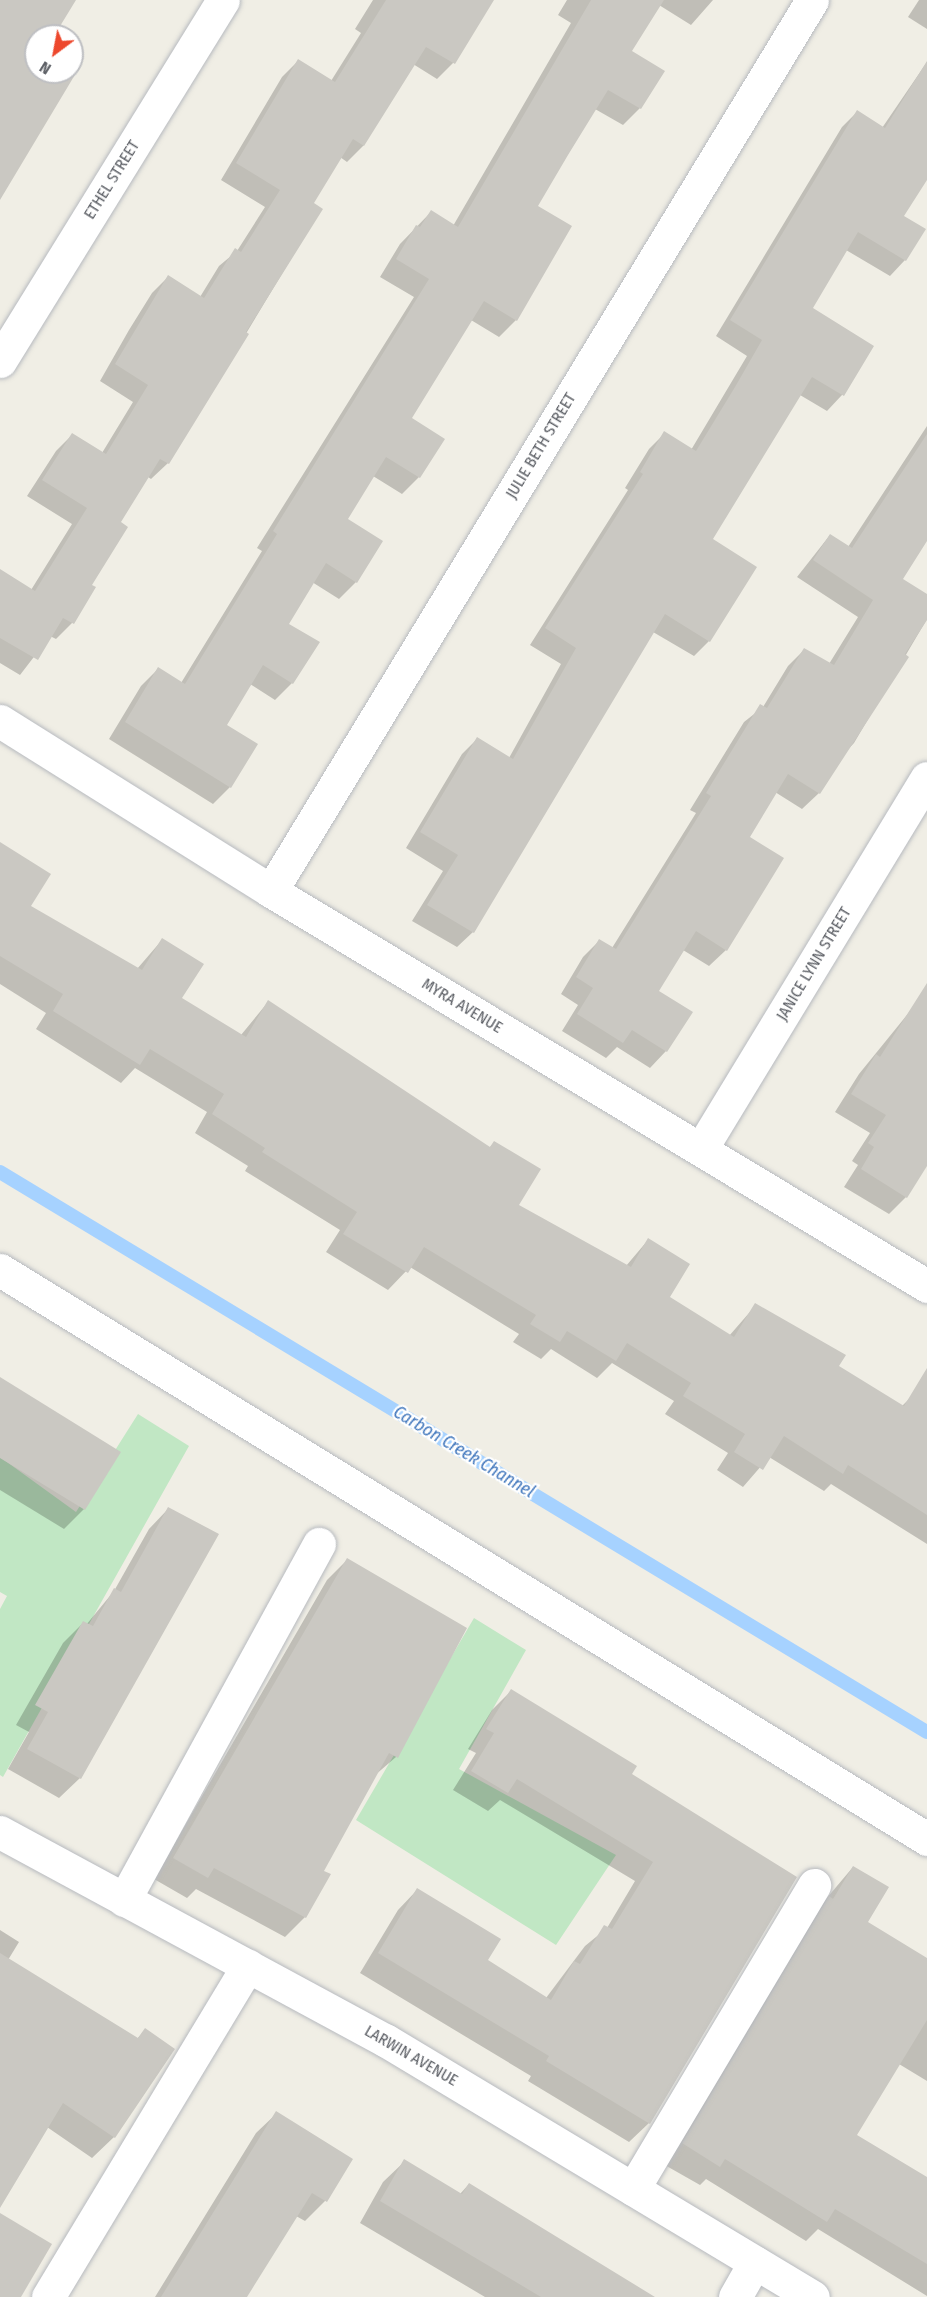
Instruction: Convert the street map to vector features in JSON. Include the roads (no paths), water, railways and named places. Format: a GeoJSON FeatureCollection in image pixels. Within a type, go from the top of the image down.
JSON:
{"type":"FeatureCollection","features":[{"type":"Feature","properties":{"kind":"street","name":"ETHEL STREET"},"geometry":{"type":"LineString","coordinates":[[0,361],[223,0]]}},
{"type":"Feature","properties":{"kind":"street","name":"JULIE BETH STREET"},"geometry":{"type":"LineString","coordinates":[[271,891],[812,0]]}},
{"type":"Feature","properties":{"kind":"street","name":"MYRA AVENUE"},"geometry":{"type":"LineString","coordinates":[[0,721],[271,891],[927,1286]]}},
{"type":"Feature","properties":{"kind":"street","name":"JANICE LYNN STREET"},"geometry":{"type":"LineString","coordinates":[[701,1149],[927,778]]}},
{"type":"Feature","properties":{"kind":"street"},"geometry":{"type":"LineString","coordinates":[[0,1270],[927,1839]]}},
{"type":"Feature","properties":{"kind":"street"},"geometry":{"type":"LineString","coordinates":[[124,1900],[319,1544]]}},
{"type":"Feature","properties":{"kind":"street","name":"LARWIN AVENUE"},"geometry":{"type":"LineString","coordinates":[[0,1832],[385,2040],[813,2297]]}},
{"type":"Feature","properties":{"kind":"street"},"geometry":{"type":"LineString","coordinates":[[633,2189],[814,1885]]}},
{"type":"Feature","properties":{"kind":"street"},"geometry":{"type":"LineString","coordinates":[[48,2297],[248,1966]]}},
{"type":"Feature","properties":{"kind":"street"},"geometry":{"type":"LineString","coordinates":[[735,2297],[755,2262]]}},
{"type":"Feature","properties":{"kind":"waterway","name":"Carbon Creek Channel"},"geometry":{"type":"LineString","coordinates":[[0,1172],[927,1732]]}}]}
